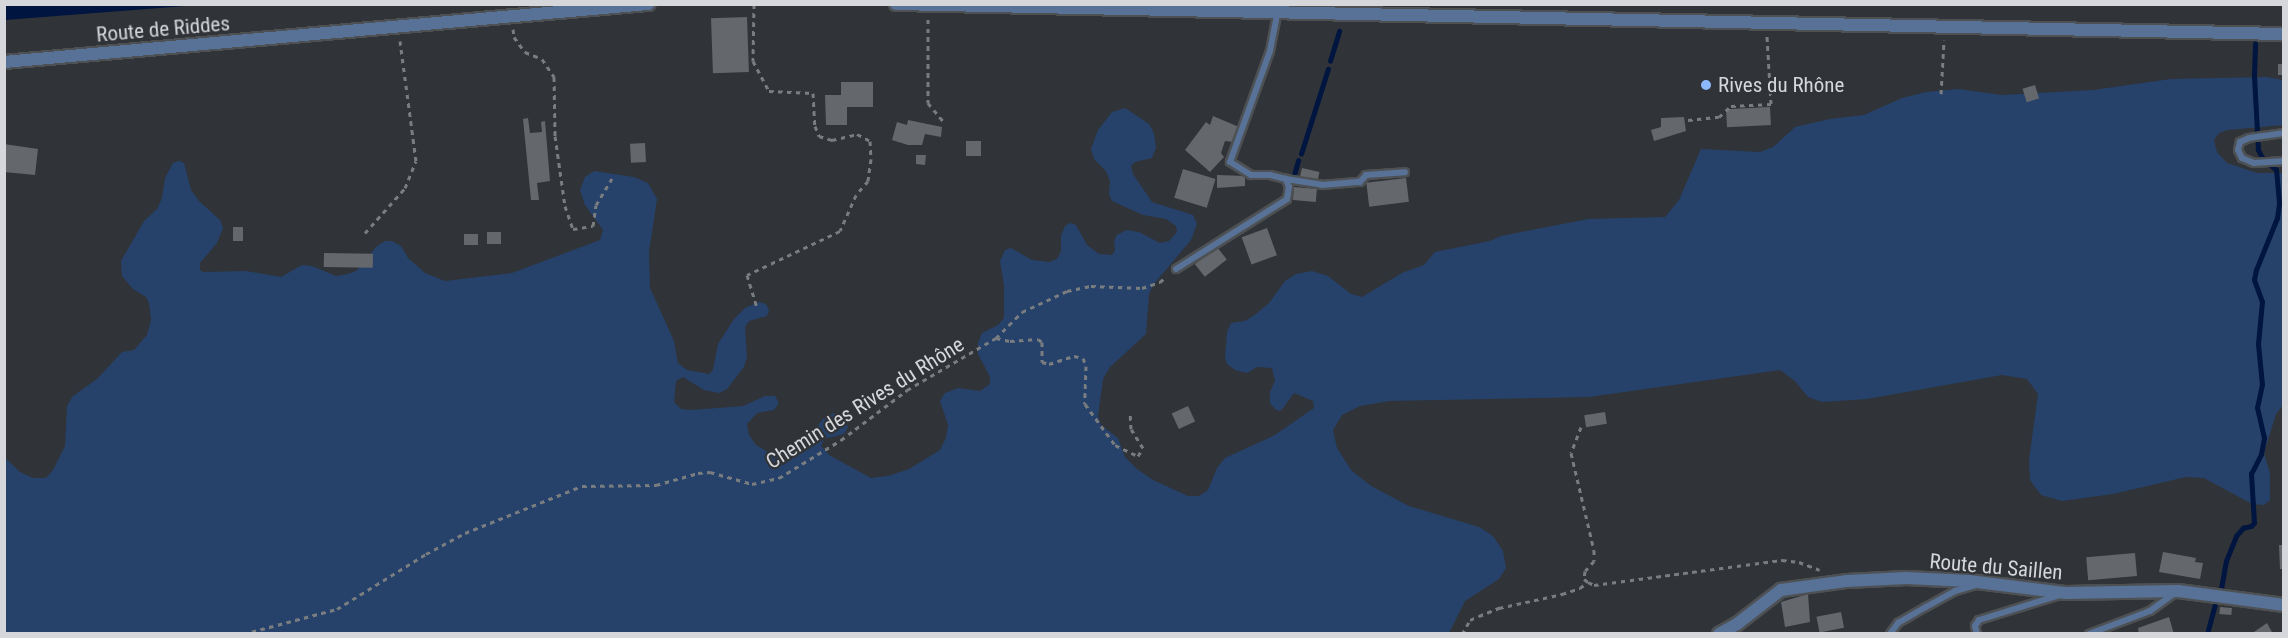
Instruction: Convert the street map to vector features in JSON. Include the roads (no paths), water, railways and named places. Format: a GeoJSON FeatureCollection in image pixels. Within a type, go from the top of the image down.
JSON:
{"type":"FeatureCollection","features":[{"type":"Feature","properties":{"kind":"street","name":"Route de Riddes"},"geometry":{"type":"LineString","coordinates":[[4,62],[648,4]]}},
{"type":"Feature","properties":{"kind":"street"},"geometry":{"type":"LineString","coordinates":[[896,4],[2283,34]]}},
{"type":"Feature","properties":{"kind":"street","name":"Route du Saillen"},"geometry":{"type":"LineString","coordinates":[[1719,633],[1737,624],[1781,590],[1847,581],[1905,578],[1983,583],[2066,593],[2178,591],[2283,605]]}},
{"type":"Feature","properties":{"kind":"lane"},"geometry":{"type":"LineString","coordinates":[[1277,14],[1269,51],[1230,162],[1251,175],[1270,175],[1322,185],[1360,182],[1366,175],[1405,172]]}},
{"type":"Feature","properties":{"kind":"lane"},"geometry":{"type":"LineString","coordinates":[[2283,133],[2249,138],[2240,142],[2238,150],[2242,158],[2254,163],[2283,161]]}},
{"type":"Feature","properties":{"kind":"lane"},"geometry":{"type":"LineString","coordinates":[[1176,269],[1287,199],[1289,187],[1286,179]]}},
{"type":"Feature","properties":{"kind":"lane"},"geometry":{"type":"LineString","coordinates":[[1890,633],[1898,623],[1955,591],[1983,583]]}},
{"type":"Feature","properties":{"kind":"lane"},"geometry":{"type":"LineString","coordinates":[[2089,633],[2150,611],[2178,591]]}},
{"type":"Feature","properties":{"kind":"lane"},"geometry":{"type":"LineString","coordinates":[[1977,633],[1975,626],[1979,620],[2066,593]]}},
{"type":"Feature","properties":{"kind":"waterway"},"geometry":{"type":"LineString","coordinates":[[1330,61],[1339,31]]}},
{"type":"Feature","properties":{"kind":"waterway"},"geometry":{"type":"LineString","coordinates":[[2221,589],[2226,561],[2236,536],[2243,528],[2254,523],[2251,474],[2261,454],[2264,438],[2257,408],[2262,385],[2258,344],[2262,302],[2254,280],[2277,218],[2279,203],[2276,170],[2262,158],[2258,150],[2254,75],[2255,44]]}},
{"type":"Feature","properties":{"kind":"waterway"},"geometry":{"type":"LineString","coordinates":[[1301,154],[1328,69]]}},
{"type":"Feature","properties":{"kind":"waterway"},"geometry":{"type":"LineString","coordinates":[[1294,175],[1298,161]]}},
{"type":"Feature","properties":{"kind":"waterway"},"geometry":{"type":"LineString","coordinates":[[2207,634],[2215,605]]}},
{"type":"Feature","properties":{"kind":"place","name":"Rives du Rhône"},"geometry":{"type":"Point","coordinates":[1706,85]}}]}
